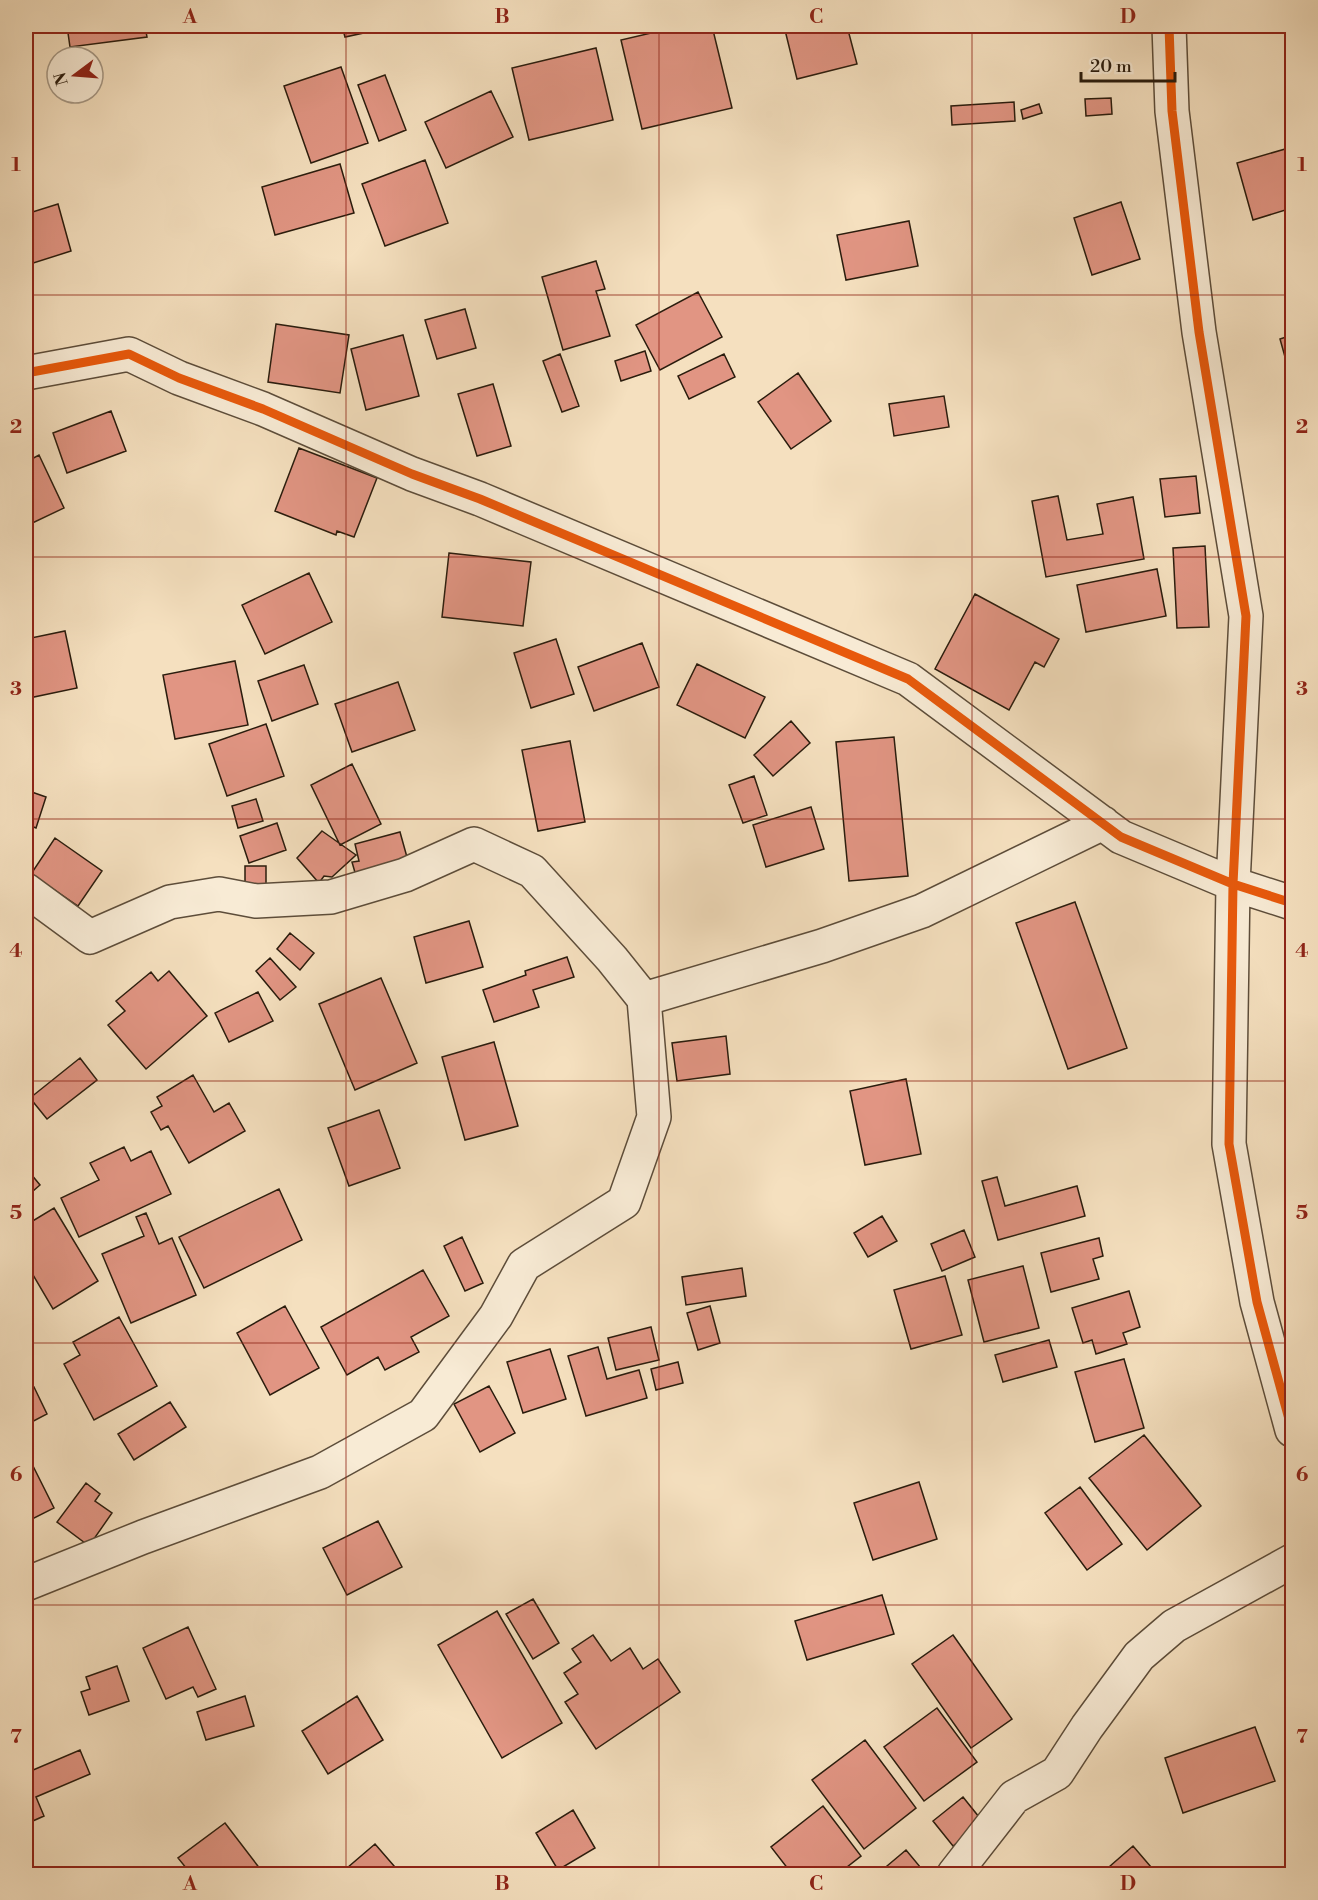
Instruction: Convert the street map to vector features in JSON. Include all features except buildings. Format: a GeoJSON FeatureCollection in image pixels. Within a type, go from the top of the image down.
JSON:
{"type":"FeatureCollection","features":[{"type":"Feature","properties":{"kind":"street"},"geometry":{"type":"LineString","coordinates":[[1169,26],[1172,111],[1198,332],[1246,616],[1233,884],[1229,1144],[1257,1302],[1293,1430]]}},
{"type":"Feature","properties":{"kind":"street"},"geometry":{"type":"LineString","coordinates":[[26,373],[129,354],[179,378],[263,409],[412,474],[480,499],[908,679],[1121,837],[1233,884],[1293,903]]}},
{"type":"Feature","properties":{"kind":"street"},"geometry":{"type":"LineString","coordinates":[[644,999],[822,946],[922,911],[1103,823]]}},
{"type":"Feature","properties":{"kind":"street"},"geometry":{"type":"LineString","coordinates":[[26,890],[90,937],[170,902],[219,894],[256,901],[330,897],[405,876],[474,844],[532,871],[612,959],[644,999],[654,1117],[624,1202],[524,1265],[496,1316],[423,1415],[320,1472],[143,1537],[26,1584]]}},
{"type":"Feature","properties":{"kind":"street"},"geometry":{"type":"LineString","coordinates":[[954,1875],[1014,1797],[1057,1773],[1087,1726],[1139,1656],[1174,1626],[1293,1561]]}},
{"type":"Feature","properties":{"kind":"cycle path"},"geometry":{"type":"LineString","coordinates":[[1169,26],[1172,111],[1199,332],[1246,616],[1233,884],[1229,1144],[1257,1302],[1292,1430]]}},
{"type":"Feature","properties":{"kind":"cycle path"},"geometry":{"type":"LineString","coordinates":[[26,373],[129,354],[179,378],[263,409],[412,474],[480,499],[908,679],[1121,837],[1233,884],[1292,903]]}}]}
